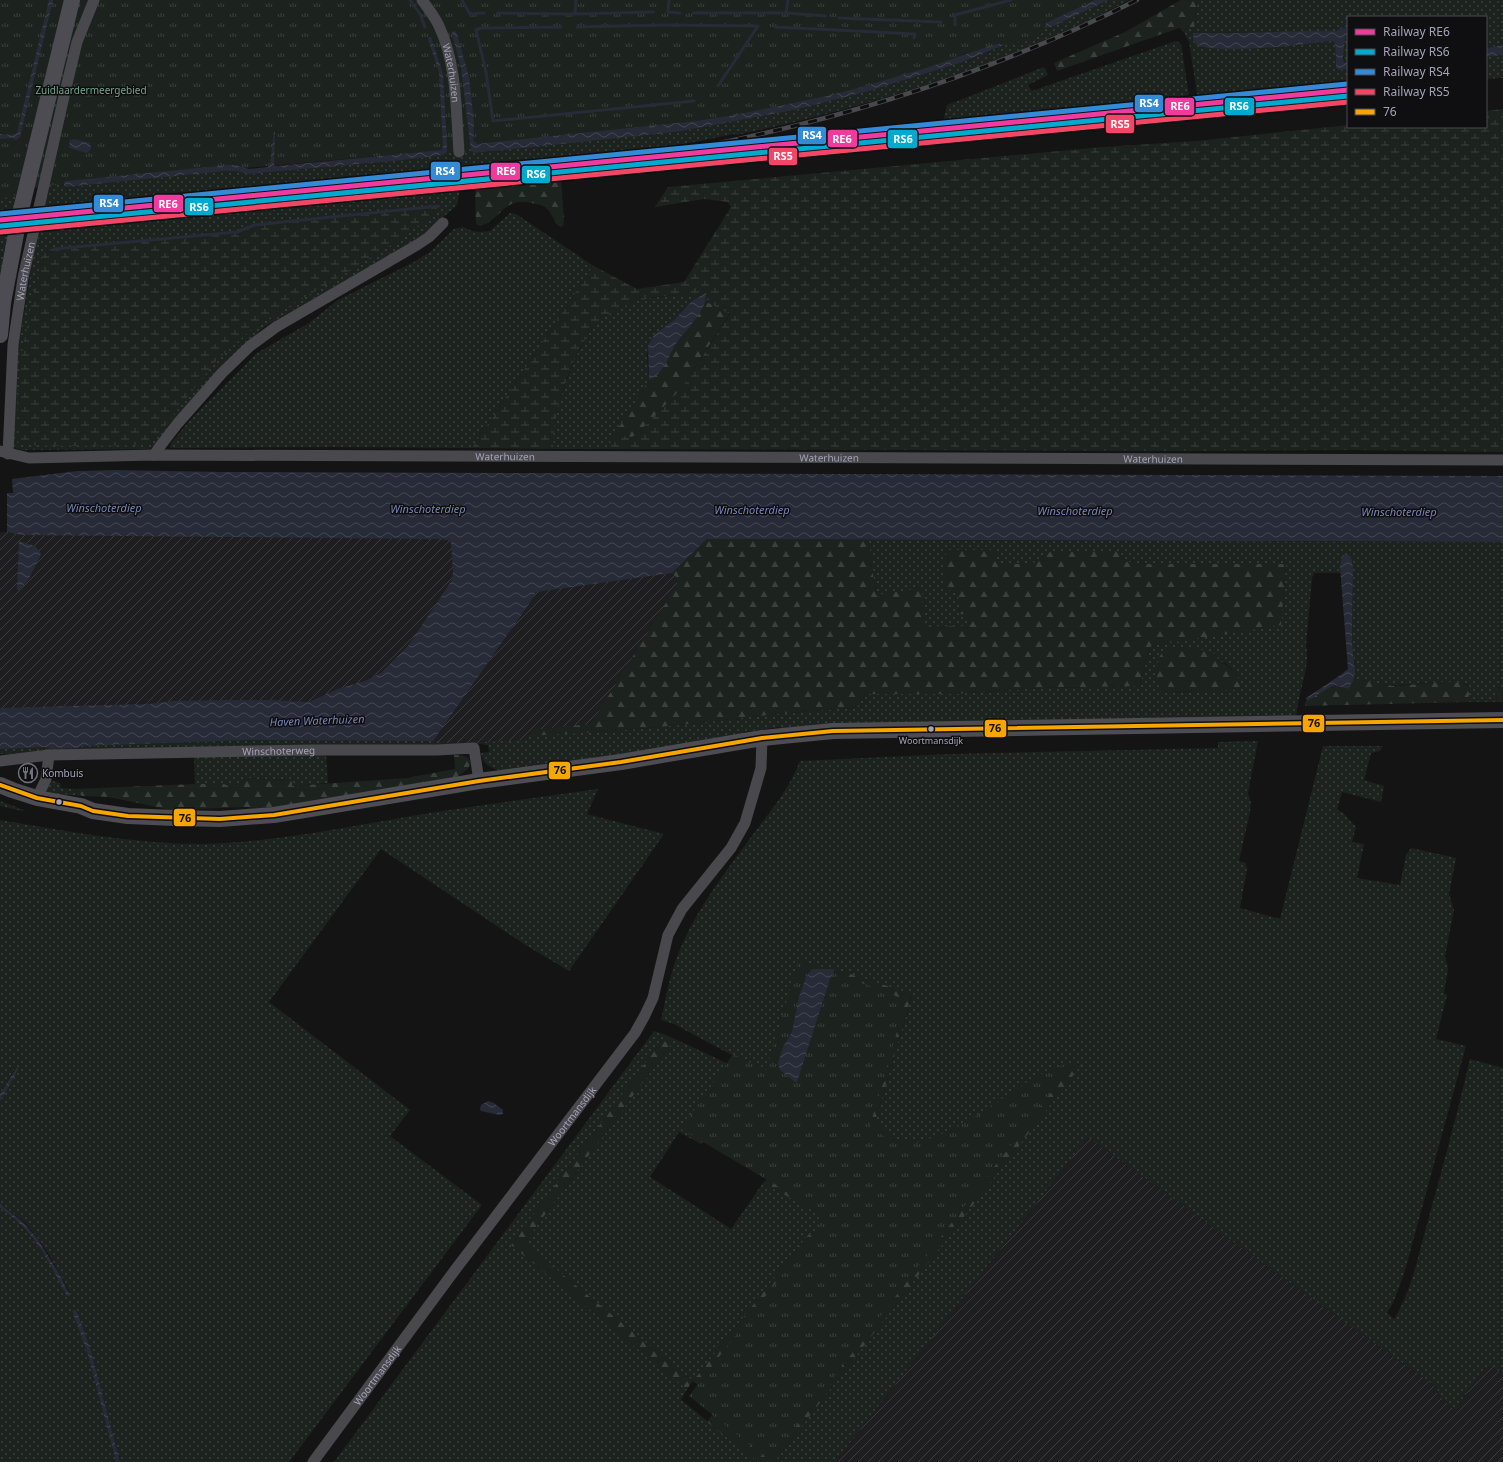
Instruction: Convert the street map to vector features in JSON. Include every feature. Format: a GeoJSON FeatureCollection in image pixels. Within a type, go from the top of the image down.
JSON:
{"type":"FeatureCollection","features":[{"type":"Feature","properties":{"kind":"main road","name":"Waterhuizen"},"geometry":{"type":"LineString","coordinates":[[0,335],[3,303],[19,218],[72,0]]}},
{"type":"Feature","properties":{"kind":"main road"},"geometry":{"type":"LineString","coordinates":[[0,785],[37,798],[81,806],[94,811],[128,816],[220,819],[274,815],[479,781],[621,762],[762,738],[833,731],[1503,720]]}},
{"type":"Feature","properties":{"kind":"main road"},"geometry":{"type":"LineString","coordinates":[[0,796],[29,804],[80,814],[94,811]]}},
{"type":"Feature","properties":{"kind":"street","name":"Waterhuizen"},"geometry":{"type":"LineString","coordinates":[[94,0],[77,42],[28,255],[13,345],[4,453],[29,458],[154,455],[1503,460]]}},
{"type":"Feature","properties":{"kind":"street","name":"Waterhuizen"},"geometry":{"type":"LineString","coordinates":[[422,0],[439,25],[449,55],[454,88],[459,152]]}},
{"type":"Feature","properties":{"kind":"street"},"geometry":{"type":"LineString","coordinates":[[154,455],[178,423],[222,373],[250,346],[280,325],[417,246],[434,233],[443,223]]}},
{"type":"Feature","properties":{"kind":"street","name":"Woortmansdijk"},"geometry":{"type":"LineString","coordinates":[[313,1462],[450,1277],[635,1033],[653,998],[668,935],[682,909],[731,848],[745,823],[762,768],[762,738]]}},
{"type":"Feature","properties":{"kind":"street","name":"Winschoterweg"},"geometry":{"type":"LineString","coordinates":[[0,761],[49,755],[313,750],[437,750],[474,748],[479,781]]}},
{"type":"Feature","properties":{"kind":"street"},"geometry":{"type":"LineString","coordinates":[[37,798],[46,780],[49,755]]}},
{"type":"Feature","properties":{"kind":"shaded area"},"geometry":{"type":"Polygon","coordinates":[[[333,514],[690,567],[588,738],[462,745],[0,754],[0,517],[333,514]]]}},
{"type":"Feature","properties":{"kind":"shaded area"},"geometry":{"type":"Polygon","coordinates":[[[1088,1137],[1438,1388],[1437,1393],[1455,1410],[1479,1375],[1486,1368],[1493,1367],[1503,1374],[1503,1462],[835,1462],[1088,1137]]]}},
{"type":"Feature","properties":{"kind":"green space","name":"Zuidlaardermeergebied"},"geometry":{"type":"Polygon","coordinates":[[[0,0],[1101,0],[1048,25],[1043,29],[1041,35],[1028,41],[994,47],[874,87],[711,123],[445,150],[46,186],[16,191],[14,197],[0,198],[0,0]]]}},
{"type":"Feature","properties":{"kind":"green space"},"geometry":{"type":"Polygon","coordinates":[[[1095,0],[1046,28],[1109,0],[1130,0],[1035,44],[938,81],[838,111],[736,135],[734,134],[639,153],[343,181],[294,186],[292,188],[72,209],[72,205],[43,210],[53,165],[66,187],[226,171],[236,171],[249,174],[395,161],[440,155],[447,152],[446,126],[458,111],[1095,0]],[[998,48],[470,134],[471,151],[490,152],[495,150],[676,132],[795,110],[869,91],[960,63],[998,48]]]}},
{"type":"Feature","properties":{"kind":"green space"},"geometry":{"type":"Polygon","coordinates":[[[1181,0],[1197,0],[1194,28],[1182,30],[1179,28],[1057,71],[1054,63],[1125,32],[1181,0]]]}},
{"type":"Feature","properties":{"kind":"green space"},"geometry":{"type":"Polygon","coordinates":[[[1197,0],[1503,0],[1503,45],[1487,48],[1487,16],[1347,16],[1347,62],[1344,61],[1339,30],[1230,34],[1194,33],[1198,45],[1215,49],[1250,49],[1332,41],[1335,43],[1336,69],[1347,69],[1347,92],[1199,107],[1189,42],[1182,30],[1194,28],[1197,0]]]}},
{"type":"Feature","properties":{"kind":"green space"},"geometry":{"type":"Polygon","coordinates":[[[1176,41],[1181,44],[1191,108],[941,132],[947,105],[1044,67],[1048,75],[1028,85],[1032,91],[1176,41]]]}},
{"type":"Feature","properties":{"kind":"green space"},"geometry":{"type":"Polygon","coordinates":[[[1503,55],[1503,78],[1487,79],[1487,57],[1503,55]]]}},
{"type":"Feature","properties":{"kind":"green space"},"geometry":{"type":"Polygon","coordinates":[[[1503,109],[1503,452],[1353,450],[1195,451],[607,449],[614,435],[632,437],[636,435],[681,389],[730,314],[705,301],[707,298],[704,294],[663,296],[640,300],[614,311],[596,325],[580,349],[565,384],[556,420],[554,449],[472,448],[591,269],[592,265],[637,289],[684,282],[731,207],[728,202],[704,199],[655,207],[668,187],[1103,147],[1197,141],[1347,125],[1347,128],[1487,128],[1487,111],[1503,109]]]}},
{"type":"Feature","properties":{"kind":"green space"},"geometry":{"type":"Polygon","coordinates":[[[30,160],[12,215],[0,216],[0,194],[30,160]]]}},
{"type":"Feature","properties":{"kind":"green space"},"geometry":{"type":"Polygon","coordinates":[[[561,179],[564,220],[563,226],[560,227],[558,225],[548,210],[543,206],[521,202],[508,206],[487,223],[480,226],[476,224],[475,187],[561,179]]]}},
{"type":"Feature","properties":{"kind":"green space"},"geometry":{"type":"Polygon","coordinates":[[[460,189],[457,205],[421,237],[264,327],[228,361],[157,444],[149,449],[22,450],[15,448],[12,442],[15,368],[31,269],[39,231],[41,228],[50,225],[460,189]]]}},
{"type":"Feature","properties":{"kind":"green space"},"geometry":{"type":"Polygon","coordinates":[[[439,206],[431,216],[398,241],[257,325],[215,362],[154,440],[148,445],[25,445],[20,444],[16,440],[20,362],[44,250],[237,232],[254,225],[439,206]]]}},
{"type":"Feature","properties":{"kind":"green space"},"geometry":{"type":"Polygon","coordinates":[[[510,213],[516,214],[592,265],[591,269],[472,448],[170,448],[171,443],[192,418],[257,353],[309,323],[338,300],[412,263],[430,252],[454,229],[463,227],[472,231],[490,231],[510,213]]]}},
{"type":"Feature","properties":{"kind":"green space"},"geometry":{"type":"Polygon","coordinates":[[[0,229],[13,229],[0,297],[0,229]]]}},
{"type":"Feature","properties":{"kind":"green space"},"geometry":{"type":"Polygon","coordinates":[[[703,294],[693,300],[675,319],[654,335],[647,355],[649,380],[607,449],[554,449],[554,424],[563,391],[573,364],[595,325],[610,312],[631,303],[655,297],[703,294]]]}},
{"type":"Feature","properties":{"kind":"green space"},"geometry":{"type":"Polygon","coordinates":[[[705,301],[730,313],[681,389],[636,435],[632,437],[614,435],[649,380],[653,378],[693,322],[705,301]]]}},
{"type":"Feature","properties":{"kind":"green space"},"geometry":{"type":"Polygon","coordinates":[[[707,539],[868,540],[876,595],[922,588],[924,627],[970,626],[969,615],[960,614],[958,591],[943,590],[946,550],[995,550],[997,564],[1032,564],[1050,552],[1117,551],[1127,562],[1150,564],[1286,564],[1281,625],[1150,646],[1140,686],[1040,688],[952,694],[869,694],[859,703],[857,708],[831,709],[674,726],[530,736],[530,730],[591,724],[677,585],[677,578],[672,573],[707,539]]]}},
{"type":"Feature","properties":{"kind":"green space"},"geometry":{"type":"Polygon","coordinates":[[[868,540],[1503,542],[1503,686],[1498,688],[1496,696],[1497,702],[1468,702],[1470,687],[1466,684],[1436,682],[1391,686],[1353,679],[1355,666],[1352,641],[1353,568],[1341,567],[1341,573],[1314,573],[1312,578],[1306,645],[1307,659],[1296,719],[780,729],[780,727],[743,732],[743,735],[677,748],[503,771],[486,764],[482,757],[481,753],[489,752],[488,745],[484,745],[485,742],[527,740],[530,736],[674,726],[831,709],[857,708],[859,703],[869,694],[952,694],[1040,688],[1140,686],[1150,646],[1281,624],[1286,564],[1150,564],[1127,562],[1121,555],[1050,552],[1032,564],[997,564],[947,550],[944,590],[958,590],[960,614],[969,615],[970,626],[923,627],[876,595],[868,540]],[[1173,648],[1175,692],[1241,689],[1239,681],[1232,669],[1218,659],[1196,648],[1173,648]]]}},
{"type":"Feature","properties":{"kind":"green space"},"geometry":{"type":"Polygon","coordinates":[[[1173,648],[1196,648],[1215,654],[1220,661],[1233,670],[1238,677],[1241,689],[1220,691],[1160,692],[1157,672],[1158,659],[1166,650],[1173,648]]]}},
{"type":"Feature","properties":{"kind":"green space"},"geometry":{"type":"Polygon","coordinates":[[[1353,679],[1390,686],[1431,682],[1453,682],[1470,687],[1468,702],[1305,706],[1305,702],[1307,700],[1334,685],[1347,689],[1353,679]]]}},
{"type":"Feature","properties":{"kind":"green space"},"geometry":{"type":"Polygon","coordinates":[[[1503,686],[1503,702],[1497,702],[1497,692],[1503,686]]]}},
{"type":"Feature","properties":{"kind":"green space"},"geometry":{"type":"Polygon","coordinates":[[[247,740],[440,741],[445,743],[465,743],[466,746],[63,751],[0,754],[0,749],[46,747],[52,749],[77,748],[80,746],[247,740]]]}},
{"type":"Feature","properties":{"kind":"green space"},"geometry":{"type":"Polygon","coordinates":[[[1258,741],[1248,793],[1251,803],[1250,812],[1239,861],[1246,863],[1247,869],[1240,908],[1280,919],[1323,746],[1383,746],[1380,751],[1371,753],[1364,780],[1384,786],[1381,802],[1342,792],[1337,810],[1342,812],[1356,827],[1352,842],[1364,844],[1357,878],[1400,885],[1406,855],[1411,848],[1456,858],[1449,894],[1454,910],[1445,956],[1448,969],[1444,993],[1447,995],[1436,1039],[1466,1046],[1404,1274],[1393,1303],[1387,1313],[1394,1319],[1410,1285],[1470,1059],[1503,1068],[1503,1374],[1493,1367],[1486,1368],[1479,1375],[1455,1410],[1437,1393],[1438,1388],[1088,1137],[835,1462],[774,1462],[1081,1064],[1068,1067],[956,1136],[886,1151],[875,1122],[912,995],[835,969],[811,969],[788,1075],[756,1068],[674,1024],[661,1020],[670,978],[678,955],[694,921],[713,890],[789,784],[800,761],[949,754],[1218,748],[1218,742],[1258,741]]]}},
{"type":"Feature","properties":{"kind":"green space"},"geometry":{"type":"Polygon","coordinates":[[[326,754],[328,783],[292,786],[291,779],[266,780],[249,778],[231,787],[224,784],[195,784],[194,755],[326,754]]]}},
{"type":"Feature","properties":{"kind":"green space"},"geometry":{"type":"Polygon","coordinates":[[[454,755],[467,757],[470,760],[469,767],[462,774],[456,777],[264,809],[246,807],[171,810],[109,797],[82,796],[75,789],[195,784],[224,784],[231,787],[249,778],[266,780],[292,779],[292,786],[407,778],[455,769],[454,755]]]}},
{"type":"Feature","properties":{"kind":"green space"},"geometry":{"type":"Polygon","coordinates":[[[49,780],[60,783],[61,788],[75,789],[82,796],[47,793],[45,790],[49,780]]]}},
{"type":"Feature","properties":{"kind":"green space"},"geometry":{"type":"Polygon","coordinates":[[[598,789],[587,814],[664,834],[569,971],[524,944],[381,849],[269,1002],[410,1110],[390,1136],[482,1205],[289,1462],[120,1462],[91,1351],[75,1309],[72,1311],[88,1355],[116,1462],[0,1462],[0,1208],[22,1227],[40,1248],[71,1295],[50,1256],[31,1229],[23,1221],[0,1204],[0,1102],[18,1070],[15,1068],[0,1094],[0,820],[151,842],[202,844],[227,843],[279,838],[454,809],[598,789]]]}},
{"type":"Feature","properties":{"kind":"green space"},"geometry":{"type":"Polygon","coordinates":[[[0,801],[24,810],[0,806],[0,801]]]}},
{"type":"Feature","properties":{"kind":"green space"},"geometry":{"type":"Polygon","coordinates":[[[799,959],[906,1000],[870,1126],[886,1138],[921,1142],[950,1131],[976,1116],[1030,1080],[1049,1070],[1075,1061],[770,1461],[689,1396],[814,1233],[824,1215],[681,1129],[733,1054],[766,1070],[799,959]]]}},
{"type":"Feature","properties":{"kind":"green space"},"geometry":{"type":"Polygon","coordinates":[[[835,969],[912,994],[875,1122],[892,1134],[886,1151],[869,1132],[830,979],[835,969]]]}},
{"type":"Feature","properties":{"kind":"green space"},"geometry":{"type":"Polygon","coordinates":[[[654,1031],[666,1035],[511,1245],[687,1389],[681,1400],[759,1462],[334,1462],[654,1031]]]}},
{"type":"Feature","properties":{"kind":"green space"},"geometry":{"type":"Polygon","coordinates":[[[666,1035],[675,1039],[524,1243],[693,1381],[687,1389],[511,1245],[666,1035]]]}},
{"type":"Feature","properties":{"kind":"green space"},"geometry":{"type":"Polygon","coordinates":[[[675,1039],[735,1067],[736,1087],[701,1144],[679,1132],[650,1177],[731,1229],[763,1183],[825,1217],[817,1234],[809,1234],[693,1381],[524,1243],[675,1039]]]}},
{"type":"Feature","properties":{"kind":"green space"},"geometry":{"type":"Polygon","coordinates":[[[1082,1064],[774,1462],[759,1462],[707,1422],[715,1411],[1068,1067],[1082,1064]]]}},
{"type":"Feature","properties":{"kind":"green space"},"geometry":{"type":"Polygon","coordinates":[[[770,1176],[821,1205],[825,1217],[763,1183],[770,1176]]]}},
{"type":"Feature","properties":{"kind":"green space"},"geometry":{"type":"Polygon","coordinates":[[[809,1234],[817,1234],[699,1386],[693,1381],[809,1234]]]}},
{"type":"Feature","properties":{"kind":"water"},"geometry":{"type":"Polygon","coordinates":[[[49,0],[53,0],[20,137],[16,140],[12,138],[0,139],[0,134],[14,135],[17,133],[49,0]]]}},
{"type":"Feature","properties":{"kind":"water"},"geometry":{"type":"Polygon","coordinates":[[[1095,0],[1109,0],[1051,27],[1044,28],[1046,23],[1095,0]]]}},
{"type":"Feature","properties":{"kind":"water"},"geometry":{"type":"Polygon","coordinates":[[[1341,27],[1346,29],[1343,57],[1344,62],[1347,63],[1347,69],[1338,70],[1336,68],[1335,43],[1332,41],[1259,48],[1217,49],[1202,47],[1194,42],[1193,39],[1194,33],[1337,31],[1341,27]]]}},
{"type":"Feature","properties":{"kind":"water"},"geometry":{"type":"Polygon","coordinates":[[[455,31],[469,77],[474,123],[473,140],[477,144],[696,121],[735,115],[827,96],[926,68],[993,45],[1004,45],[960,63],[869,91],[795,110],[676,132],[474,153],[471,151],[461,67],[452,34],[452,32],[455,31]]]}},
{"type":"Feature","properties":{"kind":"water"},"geometry":{"type":"Polygon","coordinates":[[[431,37],[443,74],[447,152],[443,155],[395,161],[249,174],[236,171],[226,171],[64,186],[64,182],[67,181],[229,165],[236,165],[249,169],[268,167],[270,164],[274,131],[274,165],[277,166],[442,150],[439,72],[428,39],[431,37]]]}},
{"type":"Feature","properties":{"kind":"water"},"geometry":{"type":"Polygon","coordinates":[[[1503,45],[1503,55],[1487,57],[1487,48],[1503,45]]]}},
{"type":"Feature","properties":{"kind":"water"},"geometry":{"type":"Polygon","coordinates":[[[74,139],[90,143],[91,149],[87,153],[70,148],[70,140],[74,139]]]}},
{"type":"Feature","properties":{"kind":"water"},"geometry":{"type":"Polygon","coordinates":[[[706,293],[706,299],[700,312],[678,341],[663,368],[649,380],[648,346],[654,335],[675,319],[693,300],[706,293]]]}},
{"type":"Feature","properties":{"kind":"water"},"geometry":{"type":"Polygon","coordinates":[[[114,470],[223,472],[1503,476],[1503,542],[707,539],[672,573],[536,592],[433,741],[247,740],[80,746],[78,748],[52,749],[46,747],[0,749],[0,708],[148,704],[174,701],[267,700],[309,702],[338,689],[365,681],[381,673],[408,646],[452,580],[453,572],[451,543],[448,540],[21,535],[0,531],[0,493],[13,493],[12,479],[77,471],[114,470]]]}},
{"type":"Feature","properties":{"kind":"water"},"geometry":{"type":"Polygon","coordinates":[[[19,541],[35,546],[41,553],[28,580],[20,590],[17,590],[19,541]]]}},
{"type":"Feature","properties":{"kind":"water"},"geometry":{"type":"Polygon","coordinates":[[[1347,554],[1351,557],[1353,568],[1352,641],[1355,670],[1353,681],[1348,689],[1334,685],[1307,701],[1306,698],[1348,669],[1340,567],[1342,556],[1347,554]]]}},
{"type":"Feature","properties":{"kind":"water"},"geometry":{"type":"Polygon","coordinates":[[[812,969],[835,969],[830,979],[797,1082],[795,1082],[780,1070],[778,1063],[783,1047],[792,1032],[799,997],[806,977],[812,969]]]}},
{"type":"Feature","properties":{"kind":"water"},"geometry":{"type":"Polygon","coordinates":[[[16,1068],[18,1068],[18,1070],[0,1102],[0,1094],[16,1068]]]}},
{"type":"Feature","properties":{"kind":"water"},"geometry":{"type":"Polygon","coordinates":[[[488,1101],[494,1103],[503,1110],[503,1114],[499,1115],[481,1111],[481,1105],[488,1101]]]}},
{"type":"Feature","properties":{"kind":"water"},"geometry":{"type":"Polygon","coordinates":[[[0,1204],[22,1221],[37,1238],[60,1275],[70,1296],[67,1296],[47,1259],[32,1237],[12,1217],[0,1208],[0,1204]]]}},
{"type":"Feature","properties":{"kind":"water"},"geometry":{"type":"Polygon","coordinates":[[[75,1309],[91,1351],[120,1462],[116,1462],[88,1355],[72,1311],[75,1309]]]}},
{"type":"Feature","properties":{"kind":"pier"},"geometry":{"type":"Polygon","coordinates":[[[0,491],[7,491],[7,532],[0,532],[0,491]]]}},
{"type":"Feature","properties":{"kind":"waterway"},"geometry":{"type":"LineString","coordinates":[[410,0],[420,14],[425,27]]}},
{"type":"Feature","properties":{"kind":"waterway"},"geometry":{"type":"LineString","coordinates":[[462,0],[470,14],[484,13]]}},
{"type":"Feature","properties":{"kind":"waterway"},"geometry":{"type":"LineString","coordinates":[[575,14],[576,0]]}},
{"type":"Feature","properties":{"kind":"waterway"},"geometry":{"type":"LineString","coordinates":[[669,0],[668,12],[680,13]]}},
{"type":"Feature","properties":{"kind":"waterway"},"geometry":{"type":"LineString","coordinates":[[786,13],[788,0]]}},
{"type":"Feature","properties":{"kind":"waterway"},"geometry":{"type":"LineString","coordinates":[[955,25],[955,15],[1011,0]]}},
{"type":"Feature","properties":{"kind":"waterway"},"geometry":{"type":"LineString","coordinates":[[498,13],[575,14],[653,12]]}},
{"type":"Feature","properties":{"kind":"waterway"},"geometry":{"type":"LineString","coordinates":[[693,13],[786,13],[826,16]]}},
{"type":"Feature","properties":{"kind":"waterway"},"geometry":{"type":"LineString","coordinates":[[839,18],[941,22]]}},
{"type":"Feature","properties":{"kind":"waterway"},"geometry":{"type":"LineString","coordinates":[[577,27],[667,25],[758,26],[718,86]]}},
{"type":"Feature","properties":{"kind":"waterway"},"geometry":{"type":"LineString","coordinates":[[561,27],[481,28],[476,30],[486,72],[493,121],[694,101]]}},
{"type":"Feature","properties":{"kind":"waterway"},"geometry":{"type":"LineString","coordinates":[[775,27],[915,34],[914,38]]}},
{"type":"Feature","properties":{"kind":"waterway"},"geometry":{"type":"LineString","coordinates":[[54,249],[237,232],[254,225],[439,206]]}},
{"type":"Feature","properties":{"kind":"railway"},"geometry":{"type":"LineString","coordinates":[[632,159],[762,134],[890,99],[1016,55],[1077,29],[1137,0]]}},
{"type":"Feature","properties":{"kind":"rail line","name":"RS4"},"geometry":{"type":"LineString","coordinates":[[0,214],[1347,84]]}},
{"type":"Feature","properties":{"kind":"rail line","name":"RE6"},"geometry":{"type":"LineString","coordinates":[[0,220],[1347,90]]}},
{"type":"Feature","properties":{"kind":"rail line","name":"RS6"},"geometry":{"type":"LineString","coordinates":[[1,226],[1347,96]]}},
{"type":"Feature","properties":{"kind":"rail line","name":"RS5"},"geometry":{"type":"LineString","coordinates":[[1,232],[1347,102]]}},
{"type":"Feature","properties":{"kind":"transit line","name":"76"},"geometry":{"type":"LineString","coordinates":[[0,785],[37,798],[81,806],[93,811],[128,816],[220,819],[274,815],[479,781],[621,762],[762,738],[833,731],[1503,720]]}},
{"type":"Feature","properties":{"kind":"place","name":"Woortmansdijk"},"geometry":{"type":"Point","coordinates":[931,729]}},
{"type":"Feature","properties":{"kind":"place","name":"Kombuis"},"geometry":{"type":"Point","coordinates":[28,773]}},
{"type":"Feature","properties":{"kind":"water label","name":"Winschoterdiep"},"geometry":{"type":"Point","coordinates":[104,507]}},
{"type":"Feature","properties":{"kind":"water label","name":"Winschoterdiep"},"geometry":{"type":"Point","coordinates":[428,508]}},
{"type":"Feature","properties":{"kind":"water label","name":"Winschoterdiep"},"geometry":{"type":"Point","coordinates":[752,509]}},
{"type":"Feature","properties":{"kind":"water label","name":"Winschoterdiep"},"geometry":{"type":"Point","coordinates":[1075,510]}},
{"type":"Feature","properties":{"kind":"water label","name":"Winschoterdiep"},"geometry":{"type":"Point","coordinates":[1399,511]}},
{"type":"Feature","properties":{"kind":"water label","name":"Haven Waterhuizen"},"geometry":{"type":"Point","coordinates":[317,720]}}]}
